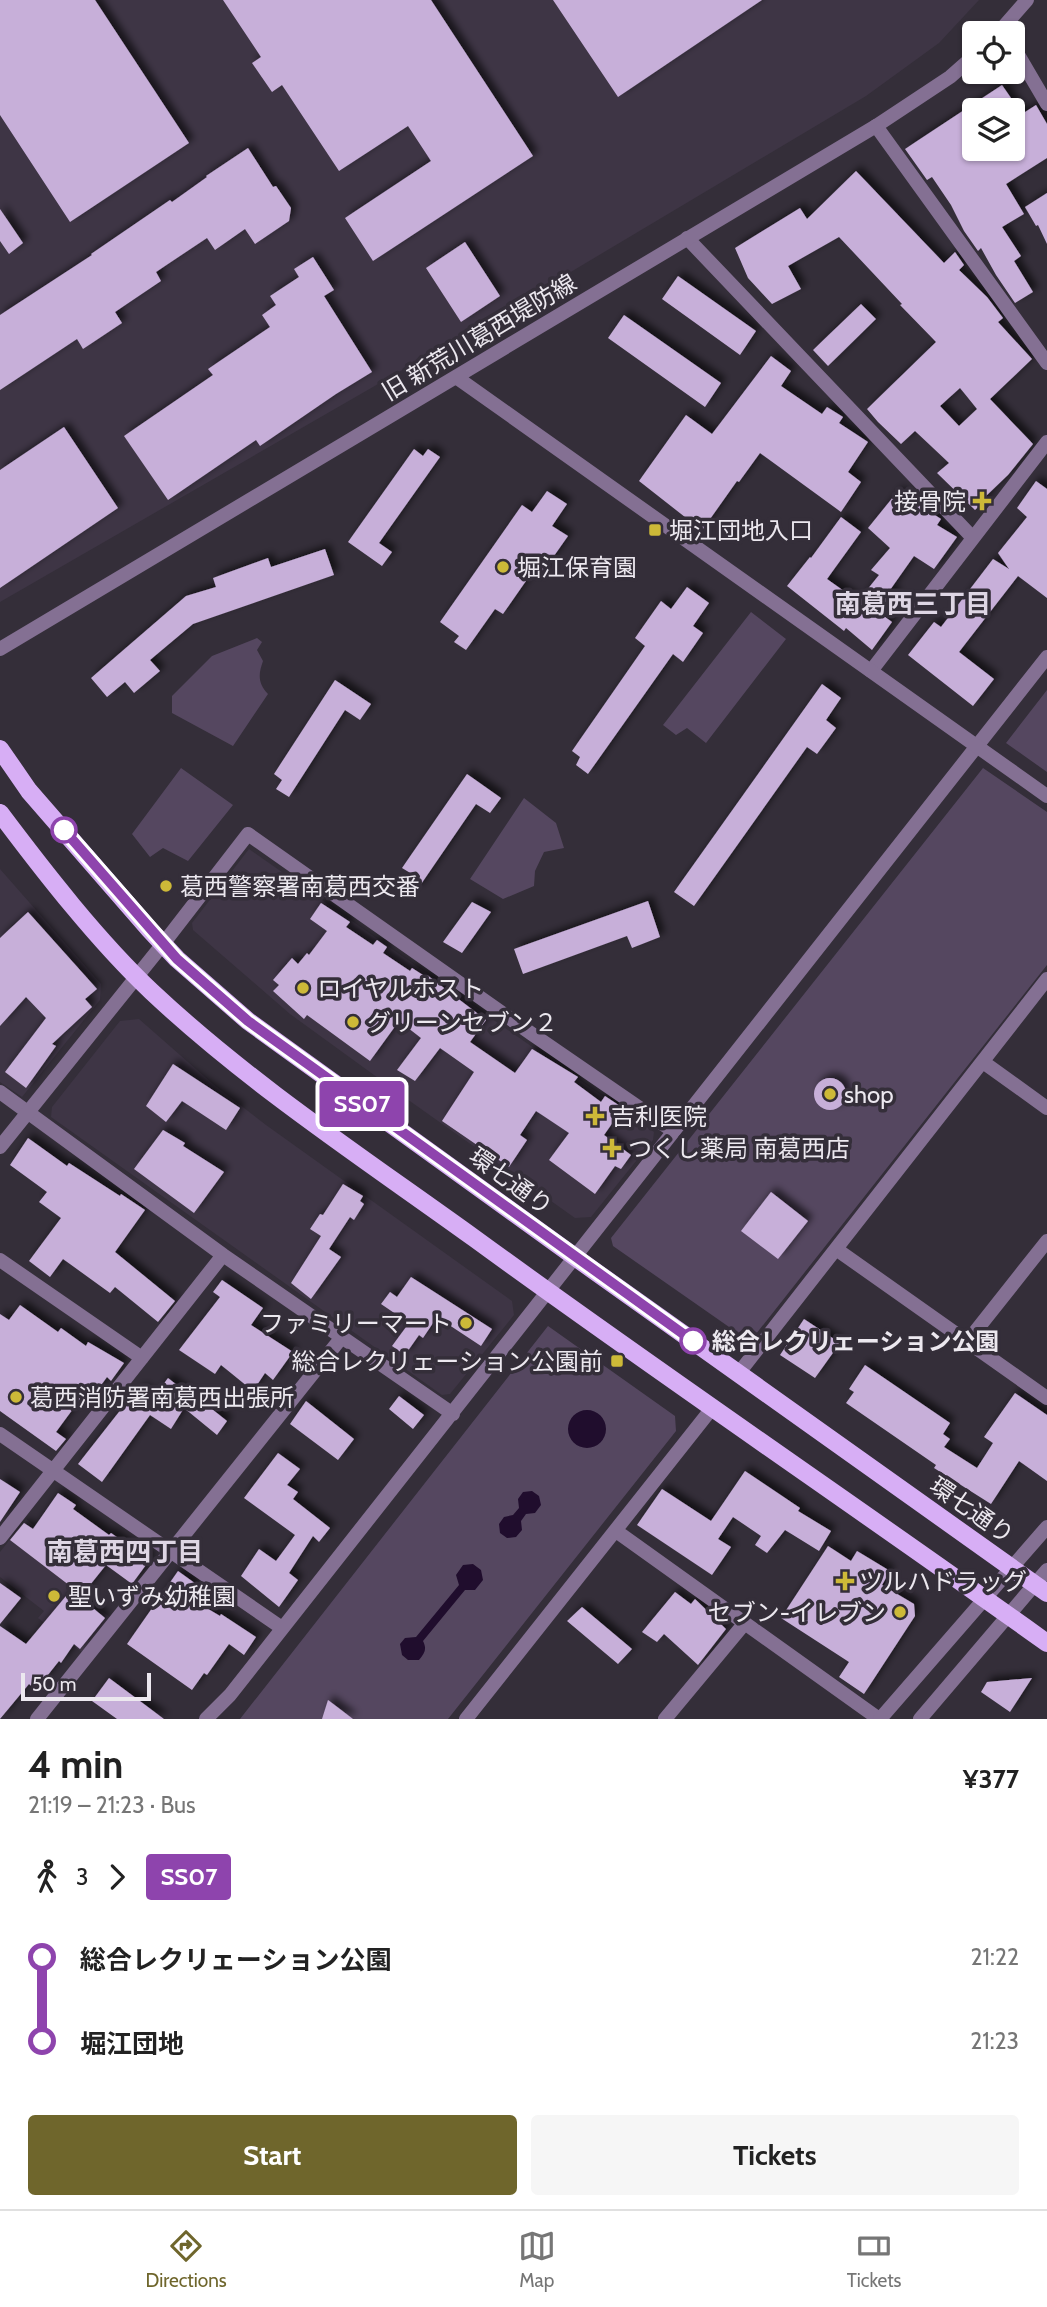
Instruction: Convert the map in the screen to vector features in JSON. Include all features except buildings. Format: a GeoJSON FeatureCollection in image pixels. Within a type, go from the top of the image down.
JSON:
{"type":"FeatureCollection","features":[{"type":"Feature","properties":{"kind":"main road","name":"環七通り"},"geometry":{"type":"LineString","coordinates":[[0,749],[29,791],[163,944],[248,1021],[1041,1589]]}},
{"type":"Feature","properties":{"kind":"main road"},"geometry":{"type":"LineString","coordinates":[[0,813],[43,869],[137,977],[188,1024],[287,1102],[549,1292],[1047,1643]]}},
{"type":"Feature","properties":{"kind":"street"},"geometry":{"type":"LineString","coordinates":[[1011,21],[1027,0]]}},
{"type":"Feature","properties":{"kind":"street","name":"旧 新荒川葛西堤防線"},"geometry":{"type":"LineString","coordinates":[[0,649],[876,126],[962,66]]}},
{"type":"Feature","properties":{"kind":"street"},"geometry":{"type":"LineString","coordinates":[[1025,66],[1047,104]]}},
{"type":"Feature","properties":{"kind":"street"},"geometry":{"type":"LineString","coordinates":[[876,126],[1047,363]]}},
{"type":"Feature","properties":{"kind":"street"},"geometry":{"type":"LineString","coordinates":[[688,238],[973,538]]}},
{"type":"Feature","properties":{"kind":"street"},"geometry":{"type":"LineString","coordinates":[[456,377],[1047,796]]}},
{"type":"Feature","properties":{"kind":"street"},"geometry":{"type":"LineString","coordinates":[[871,671],[1047,442]]}},
{"type":"Feature","properties":{"kind":"street"},"geometry":{"type":"LineString","coordinates":[[206,1719],[230,1695],[453,1414],[1047,657]]}},
{"type":"Feature","properties":{"kind":"street"},"geometry":{"type":"LineString","coordinates":[[0,1147],[248,834],[673,1131]]}},
{"type":"Feature","properties":{"kind":"street"},"geometry":{"type":"LineString","coordinates":[[738,1374],[1047,979]]}},
{"type":"Feature","properties":{"kind":"street"},"geometry":{"type":"LineString","coordinates":[[983,1062],[1047,1108]]}},
{"type":"Feature","properties":{"kind":"street"},"geometry":{"type":"LineString","coordinates":[[0,1092],[223,1255],[453,1414]]}},
{"type":"Feature","properties":{"kind":"street"},"geometry":{"type":"LineString","coordinates":[[967,1342],[1047,1241]]}},
{"type":"Feature","properties":{"kind":"street"},"geometry":{"type":"LineString","coordinates":[[836,1249],[1047,1398]]}},
{"type":"Feature","properties":{"kind":"street"},"geometry":{"type":"LineString","coordinates":[[0,1538],[223,1255]]}},
{"type":"Feature","properties":{"kind":"street"},"geometry":{"type":"LineString","coordinates":[[0,1259],[142,1358]]}},
{"type":"Feature","properties":{"kind":"street"},"geometry":{"type":"LineString","coordinates":[[37,1719],[342,1337]]}},
{"type":"Feature","properties":{"kind":"street"},"geometry":{"type":"LineString","coordinates":[[466,1719],[712,1407]]}},
{"type":"Feature","properties":{"kind":"street"},"geometry":{"type":"LineString","coordinates":[[0,1434],[282,1628]]}},
{"type":"Feature","properties":{"kind":"street"},"geometry":{"type":"LineString","coordinates":[[616,1531],[880,1719],[1047,1527]]}},
{"type":"Feature","properties":{"kind":"street"},"geometry":{"type":"LineString","coordinates":[[920,1719],[1008,1615],[1041,1589],[1047,1570]]}},
{"type":"Feature","properties":{"kind":"street"},"geometry":{"type":"LineString","coordinates":[[665,1719],[744,1624]]}},
{"type":"Feature","properties":{"kind":"shaded area"},"geometry":{"type":"Polygon","coordinates":[[[0,0],[979,0],[939,43],[866,96],[517,304],[0,602],[0,0]]]}},
{"type":"Feature","properties":{"kind":"shaded area"},"geometry":{"type":"Polygon","coordinates":[[[751,612],[786,639],[706,743],[687,728],[676,735],[663,725],[751,612]]]}},
{"type":"Feature","properties":{"kind":"shaded area"},"geometry":{"type":"Polygon","coordinates":[[[257,638],[262,642],[257,650],[263,661],[260,679],[268,694],[233,746],[172,713],[172,696],[212,656],[257,638]]]}},
{"type":"Feature","properties":{"kind":"shaded area"},"geometry":{"type":"Polygon","coordinates":[[[1047,690],[1047,772],[1006,743],[1047,690]]]}},
{"type":"Feature","properties":{"kind":"shaded area"},"geometry":{"type":"Polygon","coordinates":[[[181,768],[233,805],[188,861],[163,848],[150,857],[132,834],[181,768]]]}},
{"type":"Feature","properties":{"kind":"shaded area"},"geometry":{"type":"Polygon","coordinates":[[[983,768],[1047,812],[1047,965],[756,1334],[742,1336],[613,1246],[611,1238],[983,768]]]}},
{"type":"Feature","properties":{"kind":"shaded area"},"geometry":{"type":"Polygon","coordinates":[[[524,798],[556,823],[564,848],[544,852],[535,871],[534,886],[503,899],[470,879],[524,798]]]}},
{"type":"Feature","properties":{"kind":"shaded area"},"geometry":{"type":"Polygon","coordinates":[[[249,849],[654,1132],[653,1140],[591,1217],[575,1218],[407,1099],[290,1014],[193,930],[192,923],[249,849]]]}},
{"type":"Feature","properties":{"kind":"shaded area"},"geometry":{"type":"Polygon","coordinates":[[[0,869],[101,984],[100,1000],[22,1097],[0,1082],[0,869]]]}},
{"type":"Feature","properties":{"kind":"shaded area"},"geometry":{"type":"Polygon","coordinates":[[[139,1019],[213,1084],[266,1125],[512,1301],[514,1315],[450,1394],[442,1395],[51,1117],[52,1107],[120,1021],[139,1019]]]}},
{"type":"Feature","properties":{"kind":"shaded area"},"geometry":{"type":"Polygon","coordinates":[[[548,1326],[675,1416],[676,1431],[448,1719],[240,1719],[548,1326]]]}},
{"type":"Feature","properties":{"kind":"shaded area"},"geometry":{"type":"Polygon","coordinates":[[[587,1410],[601,1415],[606,1429],[601,1443],[587,1448],[573,1443],[568,1429],[573,1415],[587,1410]]]}},
{"type":"Feature","properties":{"kind":"shaded area"},"geometry":{"type":"Polygon","coordinates":[[[532,1491],[539,1496],[541,1505],[535,1513],[526,1514],[521,1521],[522,1530],[516,1537],[507,1538],[500,1533],[499,1524],[504,1517],[513,1515],[519,1508],[518,1499],[523,1492],[532,1491]]]}},
{"type":"Feature","properties":{"kind":"shaded area","name":"聖いずみ幼稚園"},"geometry":{"type":"Polygon","coordinates":[[[26,1519],[80,1562],[65,1582],[111,1618],[83,1653],[38,1618],[44,1611],[0,1577],[0,1552],[26,1519]]]}},
{"type":"Feature","properties":{"kind":"shaded area"},"geometry":{"type":"Polygon","coordinates":[[[473,1564],[481,1570],[483,1580],[475,1590],[465,1590],[423,1641],[425,1651],[419,1660],[408,1660],[402,1655],[400,1644],[405,1638],[416,1637],[459,1585],[456,1575],[463,1565],[473,1564]]]}},
{"type":"Feature","properties":{"kind":"bus line","name":"SS07"},"geometry":{"type":"LineString","coordinates":[[64,830],[177,959],[248,1021],[693,1341]]}},
{"type":"Feature","properties":{"kind":"place","name":"接骨院"},"geometry":{"type":"Point","coordinates":[982,501]}},
{"type":"Feature","properties":{"kind":"place","name":"堀江団地入口"},"geometry":{"type":"Point","coordinates":[655,530]}},
{"type":"Feature","properties":{"kind":"place","name":"堀江保育園"},"geometry":{"type":"Point","coordinates":[503,567]}},
{"type":"Feature","properties":{"kind":"place","name":"葛西警察署南葛西交番"},"geometry":{"type":"Point","coordinates":[166,886]}},
{"type":"Feature","properties":{"kind":"place","name":"ロイヤルホスト"},"geometry":{"type":"Point","coordinates":[303,988]}},
{"type":"Feature","properties":{"kind":"place","name":"グリーンセブン２"},"geometry":{"type":"Point","coordinates":[353,1022]}},
{"type":"Feature","properties":{"kind":"place","name":"shop"},"geometry":{"type":"Point","coordinates":[830,1094]}},
{"type":"Feature","properties":{"kind":"place","name":"吉利医院"},"geometry":{"type":"Point","coordinates":[595,1116]}},
{"type":"Feature","properties":{"kind":"place","name":"つくし薬局 南葛西店"},"geometry":{"type":"Point","coordinates":[612,1148]}},
{"type":"Feature","properties":{"kind":"place","name":"ファミリーマート"},"geometry":{"type":"Point","coordinates":[466,1323]}},
{"type":"Feature","properties":{"kind":"place","name":"総合レクリェーション公園"},"geometry":{"type":"Point","coordinates":[693,1341]}},
{"type":"Feature","properties":{"kind":"place","name":"総合レクリェーション公園前"},"geometry":{"type":"Point","coordinates":[617,1361]}},
{"type":"Feature","properties":{"kind":"place","name":"葛西消防署南葛西出張所"},"geometry":{"type":"Point","coordinates":[16,1397]}},
{"type":"Feature","properties":{"kind":"place","name":"ツルハドラッグ"},"geometry":{"type":"Point","coordinates":[845,1581]}},
{"type":"Feature","properties":{"kind":"place","name":"聖いずみ幼稚園"},"geometry":{"type":"Point","coordinates":[54,1596]}},
{"type":"Feature","properties":{"kind":"place","name":"セブン-イレブン"},"geometry":{"type":"Point","coordinates":[900,1612]}},
{"type":"Feature","properties":{"kind":"district","name":"南葛西三丁目"},"geometry":{"type":"Point","coordinates":[913,604]}},
{"type":"Feature","properties":{"kind":"district","name":"南葛西四丁目"},"geometry":{"type":"Point","coordinates":[125,1552]}}]}
